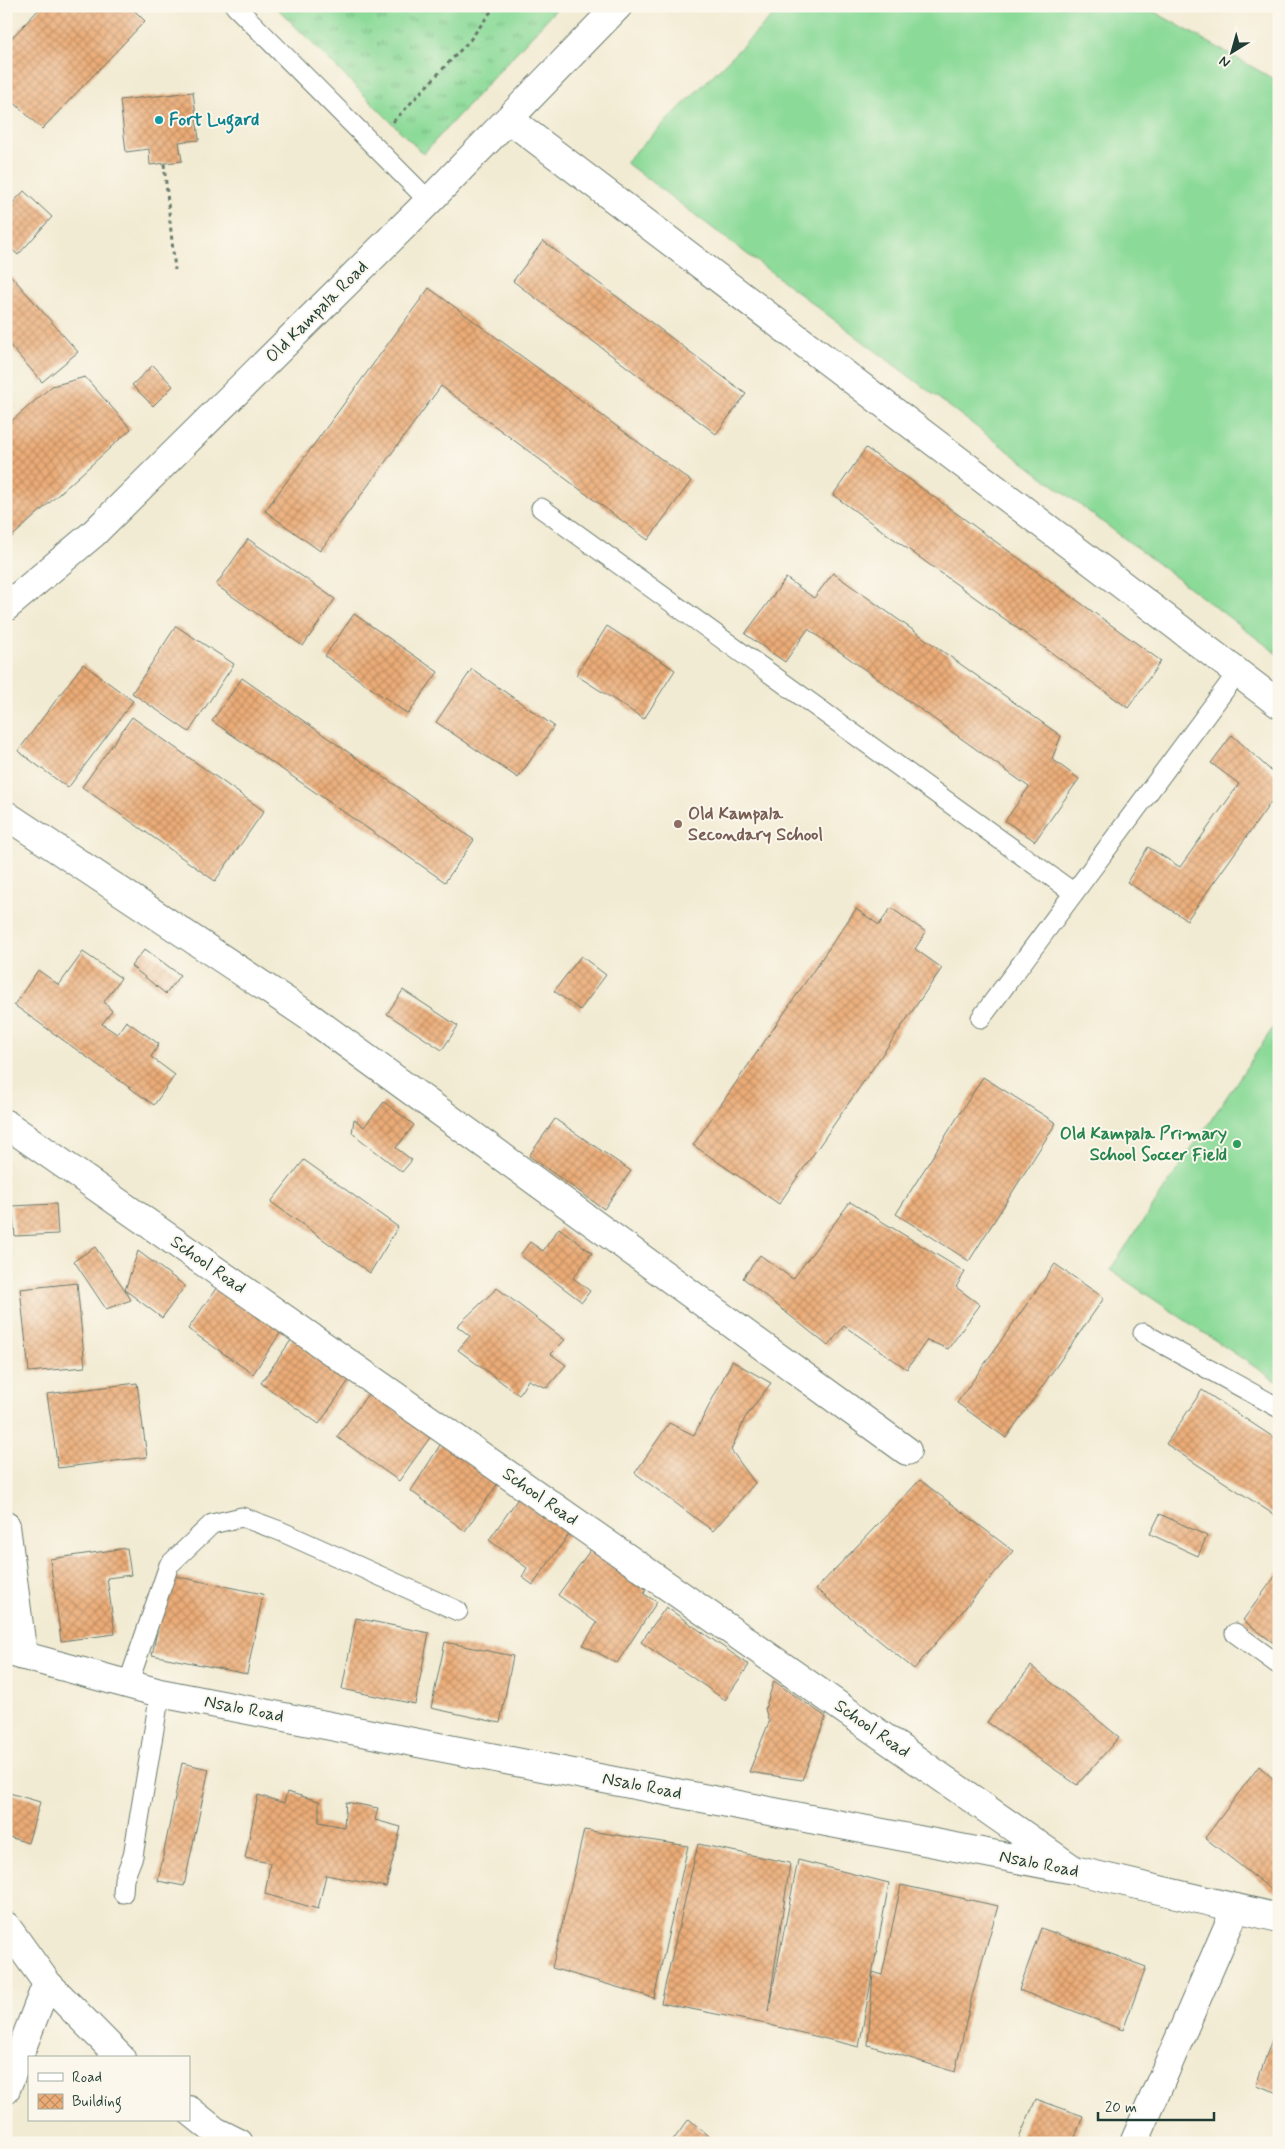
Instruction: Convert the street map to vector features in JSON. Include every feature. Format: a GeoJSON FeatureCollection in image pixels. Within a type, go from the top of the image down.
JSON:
{"type":"FeatureCollection","features":[{"type":"Feature","properties":{"kind":"street","name":"Old Kampala Road"},"geometry":{"type":"LineString","coordinates":[[6,607],[93,534],[429,201],[618,6]]}},
{"type":"Feature","properties":{"kind":"street"},"geometry":{"type":"LineString","coordinates":[[509,119],[1279,704]]}},
{"type":"Feature","properties":{"kind":"street"},"geometry":{"type":"LineString","coordinates":[[6,815],[307,1015],[907,1451]]}},
{"type":"Feature","properties":{"kind":"street","name":"School Road"},"geometry":{"type":"LineString","coordinates":[[6,1124],[1074,1870]]}},
{"type":"Feature","properties":{"kind":"street"},"geometry":{"type":"LineString","coordinates":[[6,1526],[14,1654]]}},
{"type":"Feature","properties":{"kind":"street","name":"Nsalo Road"},"geometry":{"type":"LineString","coordinates":[[14,1654],[160,1693],[1074,1870],[1279,1918]]}},
{"type":"Feature","properties":{"kind":"street"},"geometry":{"type":"LineString","coordinates":[[1134,2143],[1236,1908]]}},
{"type":"Feature","properties":{"kind":"street"},"geometry":{"type":"LineString","coordinates":[[6,1926],[46,1983],[119,2056]]}},
{"type":"Feature","properties":{"kind":"street"},"geometry":{"type":"LineString","coordinates":[[6,2089],[46,1983]]}},
{"type":"Feature","properties":{"kind":"street"},"geometry":{"type":"LineString","coordinates":[[190,2111],[216,2131],[238,2143]]}},
{"type":"Feature","properties":{"kind":"lane"},"geometry":{"type":"LineString","coordinates":[[236,6],[429,201]]}},
{"type":"Feature","properties":{"kind":"lane"},"geometry":{"type":"LineString","coordinates":[[541,508],[1074,893]]}},
{"type":"Feature","properties":{"kind":"lane"},"geometry":{"type":"LineString","coordinates":[[981,1018],[1238,672]]}},
{"type":"Feature","properties":{"kind":"lane"},"geometry":{"type":"LineString","coordinates":[[1143,1333],[1279,1408]]}},
{"type":"Feature","properties":{"kind":"lane"},"geometry":{"type":"LineString","coordinates":[[128,1684],[169,1565],[212,1524],[242,1516],[280,1531],[458,1611]]}},
{"type":"Feature","properties":{"kind":"lane"},"geometry":{"type":"LineString","coordinates":[[1235,1633],[1279,1665]]}},
{"type":"Feature","properties":{"kind":"lane"},"geometry":{"type":"LineString","coordinates":[[123,1893],[124,1879],[133,1856],[160,1693]]}},
{"type":"Feature","properties":{"kind":"path"},"geometry":{"type":"LineString","coordinates":[[373,144],[470,40],[495,6]]}},
{"type":"Feature","properties":{"kind":"path"},"geometry":{"type":"LineString","coordinates":[[164,164],[175,270]]}},
{"type":"Feature","properties":{"kind":"green space"},"geometry":{"type":"Polygon","coordinates":[[[275,6],[559,6],[423,154],[275,6]]]}},
{"type":"Feature","properties":{"kind":"green space"},"geometry":{"type":"Polygon","coordinates":[[[783,6],[1144,6],[1279,82],[1279,655],[625,162],[783,6]]]}},
{"type":"Feature","properties":{"kind":"green space","name":"Old Kampala Primary School Soccer Field"},"geometry":{"type":"Polygon","coordinates":[[[1279,1019],[1279,1383],[1110,1270],[1279,1019]]]}},
{"type":"Feature","properties":{"kind":"building"},"geometry":{"type":"Polygon","coordinates":[[[42,6],[130,6],[145,21],[42,129],[6,95],[6,44],[42,6]]]}},
{"type":"Feature","properties":{"kind":"building","name":"Fort Lugard"},"geometry":{"type":"Polygon","coordinates":[[[193,92],[199,140],[179,142],[182,161],[150,165],[149,149],[126,152],[120,100],[193,92]]]}},
{"type":"Feature","properties":{"kind":"building"},"geometry":{"type":"Polygon","coordinates":[[[24,191],[52,217],[18,255],[6,244],[6,210],[24,191]]]}},
{"type":"Feature","properties":{"kind":"building"},"geometry":{"type":"Polygon","coordinates":[[[543,241],[746,394],[716,434],[513,281],[543,241]]]}},
{"type":"Feature","properties":{"kind":"building"},"geometry":{"type":"Polygon","coordinates":[[[6,270],[78,352],[42,382],[6,341],[6,270]]]}},
{"type":"Feature","properties":{"kind":"building"},"geometry":{"type":"Polygon","coordinates":[[[429,288],[691,481],[648,540],[441,386],[320,551],[265,511],[429,288]]]}},
{"type":"Feature","properties":{"kind":"building"},"geometry":{"type":"Polygon","coordinates":[[[153,365],[173,386],[153,406],[132,385],[153,365]]]}},
{"type":"Feature","properties":{"kind":"building"},"geometry":{"type":"Polygon","coordinates":[[[85,377],[131,429],[6,542],[6,426],[52,386],[85,377]]]}},
{"type":"Feature","properties":{"kind":"building"},"geometry":{"type":"Polygon","coordinates":[[[866,448],[1161,661],[1128,708],[833,495],[866,448]]]}},
{"type":"Feature","properties":{"kind":"building"},"geometry":{"type":"Polygon","coordinates":[[[248,539],[335,599],[303,646],[216,585],[248,539]]]}},
{"type":"Feature","properties":{"kind":"building"},"geometry":{"type":"Polygon","coordinates":[[[833,573],[1061,736],[1052,759],[1079,779],[1035,841],[1005,821],[1029,787],[808,629],[785,662],[745,634],[786,578],[814,598],[833,573]]]}},
{"type":"Feature","properties":{"kind":"building"},"geometry":{"type":"Polygon","coordinates":[[[354,614],[438,672],[408,714],[325,656],[354,614]]]}},
{"type":"Feature","properties":{"kind":"building"},"geometry":{"type":"Polygon","coordinates":[[[176,626],[234,664],[189,732],[132,693],[176,626]]]}},
{"type":"Feature","properties":{"kind":"building"},"geometry":{"type":"Polygon","coordinates":[[[607,626],[675,670],[644,719],[576,675],[607,626]]]}},
{"type":"Feature","properties":{"kind":"building"},"geometry":{"type":"Polygon","coordinates":[[[83,664],[133,701],[68,788],[18,751],[83,664]]]}},
{"type":"Feature","properties":{"kind":"building"},"geometry":{"type":"Polygon","coordinates":[[[472,669],[554,726],[518,778],[436,722],[472,669]]]}},
{"type":"Feature","properties":{"kind":"building"},"geometry":{"type":"Polygon","coordinates":[[[242,678],[474,840],[445,882],[212,721],[242,678]]]}},
{"type":"Feature","properties":{"kind":"building"},"geometry":{"type":"Polygon","coordinates":[[[132,717],[264,811],[215,881],[82,787],[132,717]]]}},
{"type":"Feature","properties":{"kind":"building"},"geometry":{"type":"Polygon","coordinates":[[[1232,735],[1279,778],[1279,791],[1187,920],[1127,882],[1148,847],[1180,867],[1239,784],[1211,763],[1232,735]]]}},
{"type":"Feature","properties":{"kind":"building"},"geometry":{"type":"Polygon","coordinates":[[[891,908],[926,932],[915,949],[942,968],[779,1204],[693,1145],[856,909],[879,925],[891,908]]]}},
{"type":"Feature","properties":{"kind":"building"},"geometry":{"type":"Polygon","coordinates":[[[145,949],[180,975],[166,994],[131,966],[145,949]]]}},
{"type":"Feature","properties":{"kind":"building"},"geometry":{"type":"Polygon","coordinates":[[[83,952],[121,978],[104,1002],[112,1011],[102,1024],[117,1034],[126,1021],[159,1044],[151,1057],[175,1075],[154,1105],[14,1005],[38,970],[59,985],[83,952]]]}},
{"type":"Feature","properties":{"kind":"building"},"geometry":{"type":"Polygon","coordinates":[[[581,956],[606,975],[580,1010],[554,991],[581,956]]]}},
{"type":"Feature","properties":{"kind":"building"},"geometry":{"type":"Polygon","coordinates":[[[403,990],[458,1026],[442,1050],[387,1014],[403,990]]]}},
{"type":"Feature","properties":{"kind":"building"},"geometry":{"type":"Polygon","coordinates":[[[983,1077],[1056,1123],[969,1261],[896,1214],[983,1077]]]}},
{"type":"Feature","properties":{"kind":"building"},"geometry":{"type":"Polygon","coordinates":[[[384,1102],[414,1125],[396,1148],[412,1160],[402,1172],[352,1133],[354,1119],[364,1127],[384,1102]]]}},
{"type":"Feature","properties":{"kind":"building"},"geometry":{"type":"Polygon","coordinates":[[[555,1119],[631,1171],[604,1209],[529,1156],[555,1119]]]}},
{"type":"Feature","properties":{"kind":"building"},"geometry":{"type":"Polygon","coordinates":[[[304,1160],[398,1227],[370,1273],[271,1202],[304,1160]]]}},
{"type":"Feature","properties":{"kind":"building"},"geometry":{"type":"Polygon","coordinates":[[[850,1202],[965,1272],[956,1287],[980,1305],[948,1349],[927,1340],[907,1369],[844,1326],[828,1346],[743,1278],[760,1255],[793,1279],[850,1202]]]}},
{"type":"Feature","properties":{"kind":"building"},"geometry":{"type":"Polygon","coordinates":[[[56,1204],[58,1234],[15,1236],[12,1206],[56,1204]]]}},
{"type":"Feature","properties":{"kind":"building"},"geometry":{"type":"Polygon","coordinates":[[[559,1228],[592,1253],[573,1278],[590,1291],[582,1302],[520,1255],[530,1242],[543,1251],[559,1228]]]}},
{"type":"Feature","properties":{"kind":"building"},"geometry":{"type":"Polygon","coordinates":[[[95,1247],[131,1300],[106,1309],[74,1261],[95,1247]]]}},
{"type":"Feature","properties":{"kind":"building"},"geometry":{"type":"Polygon","coordinates":[[[138,1251],[185,1286],[162,1318],[125,1290],[138,1251]]]}},
{"type":"Feature","properties":{"kind":"building"},"geometry":{"type":"Polygon","coordinates":[[[1055,1264],[1104,1298],[1006,1438],[957,1403],[1055,1264]]]}},
{"type":"Feature","properties":{"kind":"building"},"geometry":{"type":"Polygon","coordinates":[[[77,1283],[85,1367],[29,1372],[20,1289],[77,1283]]]}},
{"type":"Feature","properties":{"kind":"building"},"geometry":{"type":"Polygon","coordinates":[[[219,1284],[283,1329],[253,1374],[188,1329],[219,1284]]]}},
{"type":"Feature","properties":{"kind":"building"},"geometry":{"type":"Polygon","coordinates":[[[497,1288],[565,1340],[551,1354],[566,1365],[547,1388],[528,1380],[519,1395],[458,1350],[470,1336],[457,1326],[497,1288]]]}},
{"type":"Feature","properties":{"kind":"building"},"geometry":{"type":"Polygon","coordinates":[[[294,1336],[352,1376],[319,1424],[261,1383],[294,1336]]]}},
{"type":"Feature","properties":{"kind":"building"},"geometry":{"type":"Polygon","coordinates":[[[732,1361],[771,1383],[745,1418],[731,1450],[755,1483],[713,1531],[635,1473],[669,1423],[694,1435],[732,1361]]]}},
{"type":"Feature","properties":{"kind":"building"},"geometry":{"type":"Polygon","coordinates":[[[137,1383],[147,1457],[58,1468],[47,1394],[137,1383]]]}},
{"type":"Feature","properties":{"kind":"building"},"geometry":{"type":"Polygon","coordinates":[[[1202,1390],[1279,1441],[1279,1518],[1166,1444],[1202,1390]]]}},
{"type":"Feature","properties":{"kind":"building"},"geometry":{"type":"Polygon","coordinates":[[[370,1391],[431,1436],[399,1481],[337,1437],[370,1391]]]}},
{"type":"Feature","properties":{"kind":"building"},"geometry":{"type":"Polygon","coordinates":[[[442,1442],[498,1483],[465,1531],[411,1491],[442,1442]]]}},
{"type":"Feature","properties":{"kind":"building"},"geometry":{"type":"Polygon","coordinates":[[[920,1480],[1013,1551],[914,1669],[816,1589],[920,1480]]]}},
{"type":"Feature","properties":{"kind":"building"},"geometry":{"type":"Polygon","coordinates":[[[519,1497],[569,1534],[533,1585],[522,1577],[527,1568],[489,1540],[519,1497]]]}},
{"type":"Feature","properties":{"kind":"building"},"geometry":{"type":"Polygon","coordinates":[[[1160,1514],[1207,1536],[1198,1556],[1150,1534],[1160,1514]]]}},
{"type":"Feature","properties":{"kind":"building"},"geometry":{"type":"Polygon","coordinates":[[[127,1548],[131,1575],[107,1578],[115,1634],[61,1641],[50,1559],[127,1548]]]}},
{"type":"Feature","properties":{"kind":"building"},"geometry":{"type":"Polygon","coordinates":[[[591,1549],[646,1589],[644,1594],[657,1602],[617,1663],[583,1645],[597,1623],[558,1595],[591,1549]]]}},
{"type":"Feature","properties":{"kind":"building"},"geometry":{"type":"Polygon","coordinates":[[[1279,1571],[1279,1647],[1243,1620],[1279,1571]]]}},
{"type":"Feature","properties":{"kind":"building"},"geometry":{"type":"Polygon","coordinates":[[[169,1575],[263,1594],[247,1674],[152,1655],[169,1575]]]}},
{"type":"Feature","properties":{"kind":"building"},"geometry":{"type":"Polygon","coordinates":[[[666,1607],[749,1665],[725,1700],[641,1642],[666,1607]]]}},
{"type":"Feature","properties":{"kind":"building"},"geometry":{"type":"Polygon","coordinates":[[[356,1618],[429,1633],[415,1704],[342,1689],[356,1618]]]}},
{"type":"Feature","properties":{"kind":"building"},"geometry":{"type":"Polygon","coordinates":[[[445,1642],[513,1656],[500,1723],[431,1708],[445,1642]]]}},
{"type":"Feature","properties":{"kind":"building"},"geometry":{"type":"Polygon","coordinates":[[[1031,1666],[1119,1737],[1077,1785],[987,1722],[1031,1666]]]}},
{"type":"Feature","properties":{"kind":"building"},"geometry":{"type":"Polygon","coordinates":[[[774,1681],[826,1717],[802,1780],[749,1772],[769,1722],[765,1709],[774,1681]]]}},
{"type":"Feature","properties":{"kind":"building"},"geometry":{"type":"Polygon","coordinates":[[[182,1763],[209,1769],[184,1886],[158,1881],[182,1763]]]}},
{"type":"Feature","properties":{"kind":"building"},"geometry":{"type":"Polygon","coordinates":[[[1259,1766],[1279,1784],[1277,1894],[1205,1838],[1259,1766]]]}},
{"type":"Feature","properties":{"kind":"building"},"geometry":{"type":"Polygon","coordinates":[[[6,1792],[40,1802],[28,1843],[6,1836],[6,1792]]]}},
{"type":"Feature","properties":{"kind":"building"},"geometry":{"type":"Polygon","coordinates":[[[287,1792],[319,1801],[319,1822],[344,1827],[346,1802],[378,1808],[375,1820],[401,1827],[386,1887],[326,1875],[318,1909],[265,1894],[270,1863],[245,1858],[258,1795],[284,1803],[287,1792]]]}},
{"type":"Feature","properties":{"kind":"building"},"geometry":{"type":"Polygon","coordinates":[[[584,1830],[688,1846],[654,1998],[552,1968],[584,1830]]]}},
{"type":"Feature","properties":{"kind":"building"},"geometry":{"type":"Polygon","coordinates":[[[698,1844],[790,1863],[768,2012],[798,1860],[889,1883],[859,2047],[766,2024],[661,2003],[698,1844]]]}},
{"type":"Feature","properties":{"kind":"building"},"geometry":{"type":"Polygon","coordinates":[[[901,1885],[998,1906],[971,2000],[955,2072],[868,2045],[873,1972],[882,1975],[901,1885]]]}},
{"type":"Feature","properties":{"kind":"building"},"geometry":{"type":"Polygon","coordinates":[[[1041,1928],[1146,1967],[1123,2030],[1019,1990],[1041,1928]]]}},
{"type":"Feature","properties":{"kind":"building"},"geometry":{"type":"Polygon","coordinates":[[[1275,2031],[1279,2032],[1279,2093],[1256,2085],[1275,2031]]]}},
{"type":"Feature","properties":{"kind":"building"},"geometry":{"type":"Polygon","coordinates":[[[1036,2099],[1083,2116],[1073,2143],[1017,2143],[1036,2099]]]}},
{"type":"Feature","properties":{"kind":"building"},"geometry":{"type":"Polygon","coordinates":[[[689,2119],[716,2143],[671,2143],[689,2119]]]}},
{"type":"Feature","properties":{"kind":"place","name":"Fort Lugard"},"geometry":{"type":"Point","coordinates":[159,120]}},
{"type":"Feature","properties":{"kind":"place","name":"Old Kampala Secondary School"},"geometry":{"type":"Point","coordinates":[678,824]}},
{"type":"Feature","properties":{"kind":"place","name":"Old Kampala Primary School Soccer Field"},"geometry":{"type":"Point","coordinates":[1237,1144]}}]}
